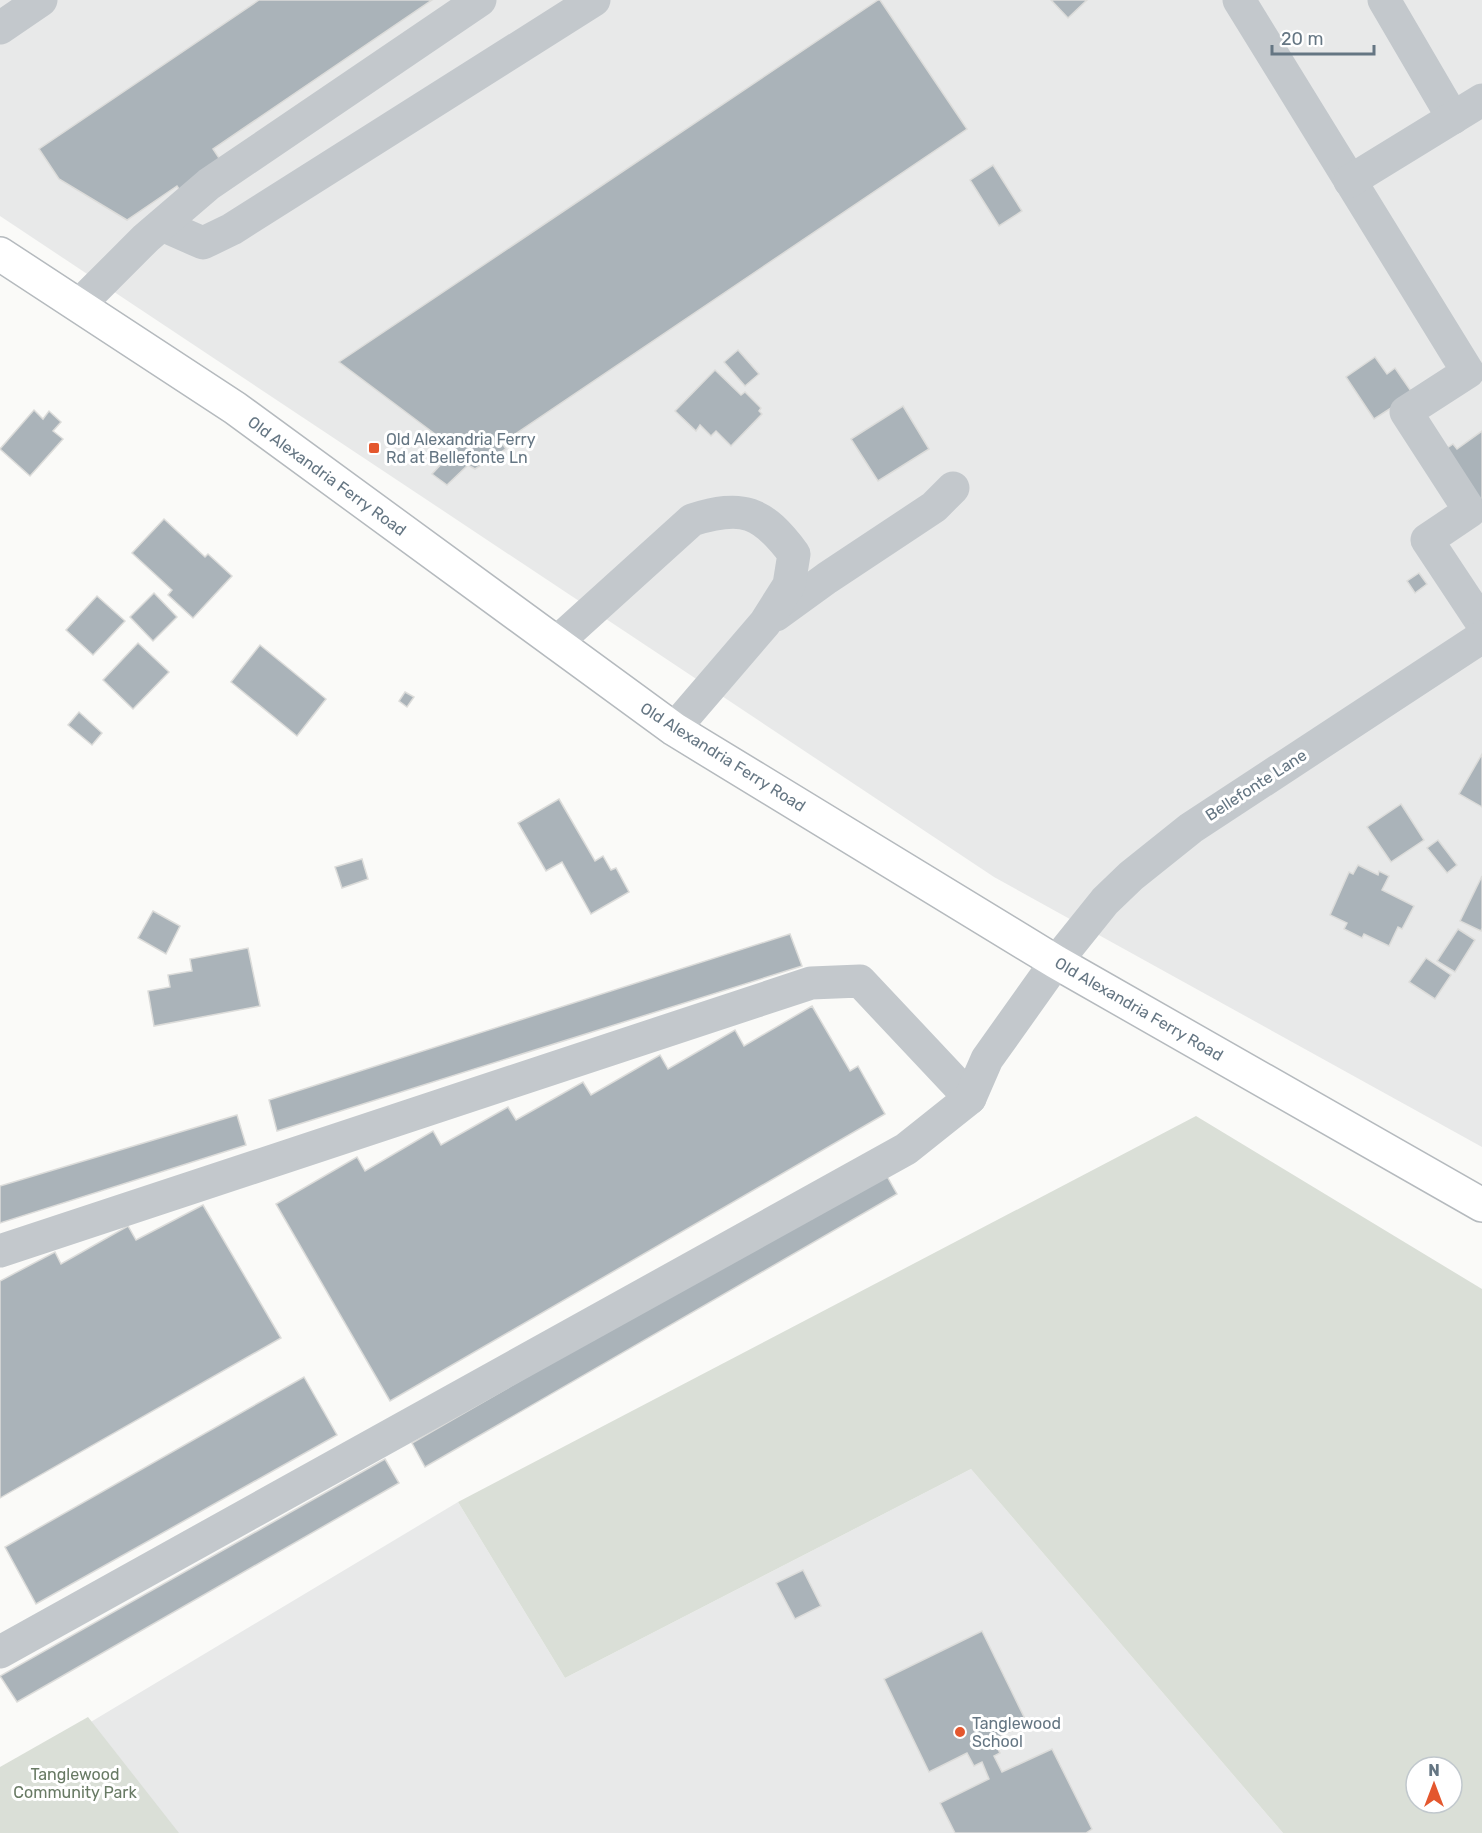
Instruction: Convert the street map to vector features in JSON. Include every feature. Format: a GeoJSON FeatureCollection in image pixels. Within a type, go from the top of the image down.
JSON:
{"type":"FeatureCollection","features":[{"type":"Feature","properties":{"kind":"main road","name":"Old Alexandria Ferry Road"},"geometry":{"type":"LineString","coordinates":[[0,254],[236,408],[674,729],[1056,962],[1482,1205]]}},
{"type":"Feature","properties":{"kind":"street"},"geometry":{"type":"LineString","coordinates":[[0,28],[41,0]]}},
{"type":"Feature","properties":{"kind":"street"},"geometry":{"type":"LineString","coordinates":[[79,305],[162,225],[209,184],[480,0]]}},
{"type":"Feature","properties":{"kind":"street"},"geometry":{"type":"LineString","coordinates":[[162,225],[202,243],[232,229],[594,0]]}},
{"type":"Feature","properties":{"kind":"street"},"geometry":{"type":"LineString","coordinates":[[1239,0],[1350,181],[1475,367],[1406,412],[1470,511],[1427,540],[1482,623]]}},
{"type":"Feature","properties":{"kind":"street"},"geometry":{"type":"LineString","coordinates":[[1384,0],[1453,118]]}},
{"type":"Feature","properties":{"kind":"street"},"geometry":{"type":"LineString","coordinates":[[1350,181],[1482,100]]}},
{"type":"Feature","properties":{"kind":"street"},"geometry":{"type":"LineString","coordinates":[[765,624],[827,578],[934,507],[953,488]]}},
{"type":"Feature","properties":{"kind":"street"},"geometry":{"type":"LineString","coordinates":[[556,643],[692,520],[716,513],[752,514],[777,531],[794,554],[789,585],[765,624],[674,729]]}},
{"type":"Feature","properties":{"kind":"street","name":"Bellefonte Lane"},"geometry":{"type":"LineString","coordinates":[[970,1098],[987,1059],[1056,962],[1105,901],[1157,853],[1201,821],[1482,637]]}},
{"type":"Feature","properties":{"kind":"street"},"geometry":{"type":"LineString","coordinates":[[0,1251],[811,983],[860,981],[970,1098],[906,1149],[0,1652]]}},
{"type":"Feature","properties":{"kind":"shaded area"},"geometry":{"type":"Polygon","coordinates":[[[0,0],[1482,0],[1482,1147],[994,877],[0,216],[0,0]]]}},
{"type":"Feature","properties":{"kind":"shaded area"},"geometry":{"type":"Polygon","coordinates":[[[971,1469],[1283,1833],[126,1833],[49,1747],[458,1502],[565,1678],[971,1469]]]}},
{"type":"Feature","properties":{"kind":"green space"},"geometry":{"type":"Polygon","coordinates":[[[1196,1116],[1482,1289],[1482,1833],[1283,1833],[971,1469],[565,1678],[458,1502],[1196,1116]]]}},
{"type":"Feature","properties":{"kind":"green space","name":"Tanglewood Community Park"},"geometry":{"type":"Polygon","coordinates":[[[88,1717],[179,1833],[0,1833],[0,1767],[88,1717]]]}},
{"type":"Feature","properties":{"kind":"building"},"geometry":{"type":"Polygon","coordinates":[[[259,0],[432,0],[213,149],[223,164],[181,192],[177,186],[127,220],[59,179],[39,149],[259,0]]]}},
{"type":"Feature","properties":{"kind":"building"},"geometry":{"type":"Polygon","coordinates":[[[878,0],[967,129],[502,443],[506,449],[475,469],[468,465],[447,485],[432,474],[455,449],[339,362],[878,0]]]}},
{"type":"Feature","properties":{"kind":"building"},"geometry":{"type":"Polygon","coordinates":[[[1051,0],[1087,0],[1068,18],[1051,0]]]}},
{"type":"Feature","properties":{"kind":"building"},"geometry":{"type":"Polygon","coordinates":[[[993,165],[1022,211],[999,226],[970,180],[993,165]]]}},
{"type":"Feature","properties":{"kind":"building"},"geometry":{"type":"Polygon","coordinates":[[[738,350],[759,374],[745,386],[724,362],[738,350]]]}},
{"type":"Feature","properties":{"kind":"building"},"geometry":{"type":"Polygon","coordinates":[[[1375,357],[1387,374],[1395,368],[1413,394],[1374,419],[1346,377],[1375,357]]]}},
{"type":"Feature","properties":{"kind":"building"},"geometry":{"type":"Polygon","coordinates":[[[715,370],[741,395],[745,392],[761,408],[759,411],[762,414],[731,446],[716,431],[711,436],[700,425],[696,431],[675,411],[715,370]]]}},
{"type":"Feature","properties":{"kind":"building"},"geometry":{"type":"Polygon","coordinates":[[[903,406],[929,449],[878,481],[851,439],[903,406]]]}},
{"type":"Feature","properties":{"kind":"building"},"geometry":{"type":"Polygon","coordinates":[[[34,410],[43,419],[49,411],[61,422],[53,431],[63,439],[30,476],[0,449],[34,410]]]}},
{"type":"Feature","properties":{"kind":"building"},"geometry":{"type":"Polygon","coordinates":[[[1482,431],[1482,501],[1440,453],[1453,444],[1457,449],[1482,431]]]}},
{"type":"Feature","properties":{"kind":"building"},"geometry":{"type":"Polygon","coordinates":[[[164,519],[205,557],[208,554],[232,576],[193,618],[168,595],[172,590],[132,553],[164,519]]]}},
{"type":"Feature","properties":{"kind":"building"},"geometry":{"type":"Polygon","coordinates":[[[1419,573],[1427,584],[1415,593],[1407,581],[1419,573]]]}},
{"type":"Feature","properties":{"kind":"building"},"geometry":{"type":"Polygon","coordinates":[[[154,593],[177,617],[153,641],[130,617],[154,593]]]}},
{"type":"Feature","properties":{"kind":"building"},"geometry":{"type":"Polygon","coordinates":[[[97,596],[125,621],[93,655],[66,630],[97,596]]]}},
{"type":"Feature","properties":{"kind":"building"},"geometry":{"type":"Polygon","coordinates":[[[138,643],[169,672],[133,709],[103,680],[138,643]]]}},
{"type":"Feature","properties":{"kind":"building"},"geometry":{"type":"Polygon","coordinates":[[[260,645],[326,699],[297,736],[231,682],[260,645]]]}},
{"type":"Feature","properties":{"kind":"building"},"geometry":{"type":"Polygon","coordinates":[[[405,692],[414,697],[407,707],[399,701],[405,692]]]}},
{"type":"Feature","properties":{"kind":"building"},"geometry":{"type":"Polygon","coordinates":[[[79,712],[102,733],[92,745],[68,725],[79,712]]]}},
{"type":"Feature","properties":{"kind":"building"},"geometry":{"type":"Polygon","coordinates":[[[1482,754],[1482,807],[1459,794],[1482,754]]]}},
{"type":"Feature","properties":{"kind":"building"},"geometry":{"type":"Polygon","coordinates":[[[559,799],[595,861],[603,856],[611,870],[616,868],[629,892],[591,914],[562,862],[546,871],[518,823],[559,799]]]}},
{"type":"Feature","properties":{"kind":"building"},"geometry":{"type":"Polygon","coordinates":[[[1401,804],[1424,840],[1391,862],[1367,827],[1401,804]]]}},
{"type":"Feature","properties":{"kind":"building"},"geometry":{"type":"Polygon","coordinates":[[[1438,840],[1457,865],[1447,873],[1427,848],[1438,840]]]}},
{"type":"Feature","properties":{"kind":"building"},"geometry":{"type":"Polygon","coordinates":[[[362,859],[368,879],[342,888],[335,867],[362,859]]]}},
{"type":"Feature","properties":{"kind":"building"},"geometry":{"type":"Polygon","coordinates":[[[1358,865],[1378,875],[1379,871],[1389,876],[1382,890],[1414,906],[1402,929],[1398,927],[1389,946],[1364,934],[1362,938],[1344,929],[1347,923],[1330,915],[1349,872],[1353,874],[1358,865]]]}},
{"type":"Feature","properties":{"kind":"building"},"geometry":{"type":"Polygon","coordinates":[[[1482,876],[1482,928],[1481,931],[1460,921],[1482,876]]]}},
{"type":"Feature","properties":{"kind":"building"},"geometry":{"type":"Polygon","coordinates":[[[153,911],[180,926],[166,954],[138,938],[153,911]]]}},
{"type":"Feature","properties":{"kind":"building"},"geometry":{"type":"Polygon","coordinates":[[[1458,929],[1475,940],[1455,972],[1437,961],[1458,929]]]}},
{"type":"Feature","properties":{"kind":"building"},"geometry":{"type":"Polygon","coordinates":[[[790,934],[802,966],[277,1131],[269,1100],[790,934]]]}},
{"type":"Feature","properties":{"kind":"building"},"geometry":{"type":"Polygon","coordinates":[[[248,948],[260,1006],[154,1026],[148,991],[170,987],[168,975],[192,971],[190,959],[248,948]]]}},
{"type":"Feature","properties":{"kind":"building"},"geometry":{"type":"Polygon","coordinates":[[[1426,958],[1451,975],[1435,999],[1409,982],[1426,958]]]}},
{"type":"Feature","properties":{"kind":"building"},"geometry":{"type":"Polygon","coordinates":[[[812,1006],[850,1071],[858,1066],[885,1114],[390,1401],[276,1204],[357,1157],[365,1171],[433,1131],[441,1145],[508,1107],[516,1120],[583,1082],[591,1095],[660,1055],[668,1069],[735,1030],[744,1046],[812,1006]]]}},
{"type":"Feature","properties":{"kind":"building"},"geometry":{"type":"Polygon","coordinates":[[[237,1115],[246,1145],[0,1223],[0,1186],[237,1115]]]}},
{"type":"Feature","properties":{"kind":"building"},"geometry":{"type":"Polygon","coordinates":[[[884,1171],[897,1194],[425,1467],[412,1443],[884,1171]]]}},
{"type":"Feature","properties":{"kind":"building"},"geometry":{"type":"Polygon","coordinates":[[[203,1205],[281,1338],[0,1498],[0,1281],[55,1252],[61,1264],[128,1226],[136,1240],[203,1205]]]}},
{"type":"Feature","properties":{"kind":"building"},"geometry":{"type":"Polygon","coordinates":[[[304,1377],[337,1435],[36,1604],[5,1547],[304,1377]]]}},
{"type":"Feature","properties":{"kind":"building"},"geometry":{"type":"Polygon","coordinates":[[[385,1459],[399,1483],[17,1702],[0,1676],[385,1459]]]}},
{"type":"Feature","properties":{"kind":"building"},"geometry":{"type":"Polygon","coordinates":[[[803,1570],[821,1606],[795,1619],[776,1583],[803,1570]]]}},
{"type":"Feature","properties":{"kind":"building","name":"Tanglewood School"},"geometry":{"type":"Polygon","coordinates":[[[982,1631],[1027,1723],[993,1740],[1000,1753],[994,1756],[1002,1772],[1052,1749],[1092,1829],[1086,1833],[955,1833],[940,1803],[989,1779],[982,1762],[974,1766],[967,1753],[929,1772],[884,1679],[982,1631]]]}},
{"type":"Feature","properties":{"kind":"place","name":"Old Alexandria Ferry Rd at Bellefonte Ln"},"geometry":{"type":"Point","coordinates":[374,448]}},
{"type":"Feature","properties":{"kind":"place","name":"Tanglewood School"},"geometry":{"type":"Point","coordinates":[960,1732]}}]}
